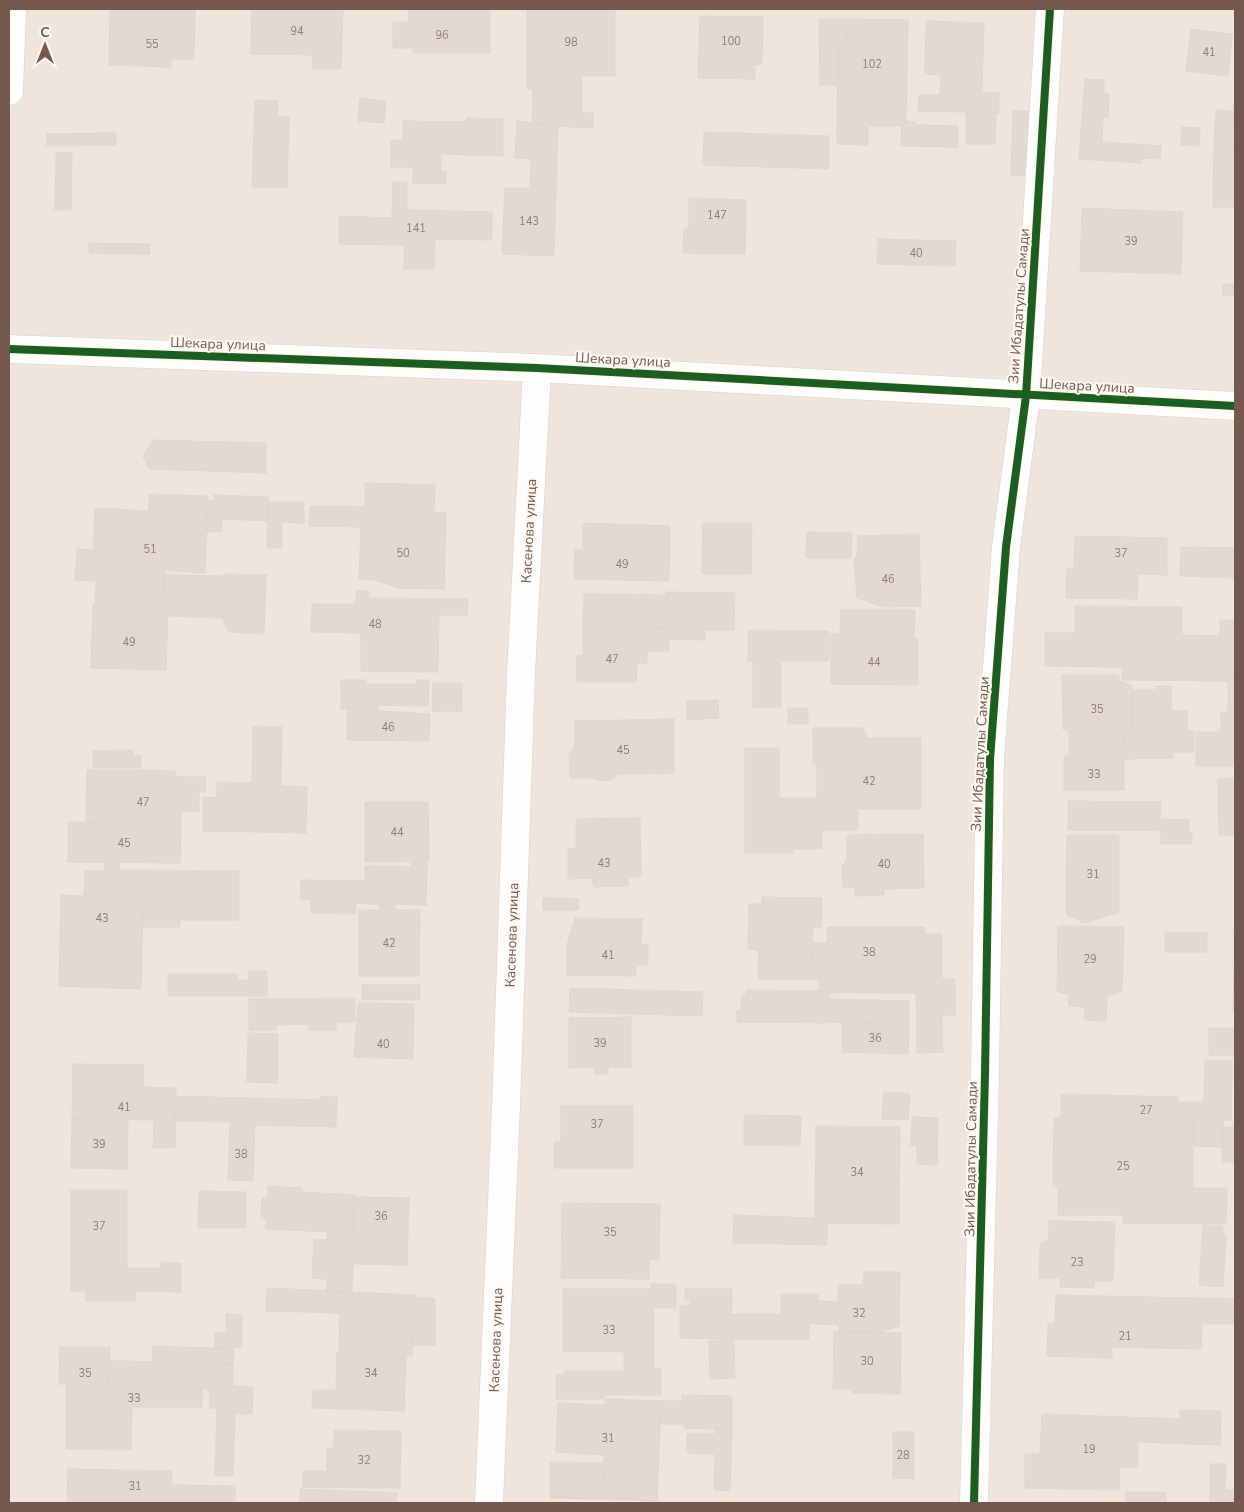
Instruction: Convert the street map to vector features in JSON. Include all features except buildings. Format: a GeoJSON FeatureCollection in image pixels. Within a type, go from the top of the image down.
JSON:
{"type":"FeatureCollection","features":[{"type":"Feature","properties":{"kind":"street"},"geometry":{"type":"LineString","coordinates":[[9,91],[12,9]]}},
{"type":"Feature","properties":{"kind":"street","name":"Зии Ибадатулы Самади"},"geometry":{"type":"LineString","coordinates":[[974,1503],[985,1074],[990,759],[1006,546],[1026,396],[1050,9]]}},
{"type":"Feature","properties":{"kind":"street","name":"Шекара улица"},"geometry":{"type":"LineString","coordinates":[[9,349],[538,368],[1235,406]]}},
{"type":"Feature","properties":{"kind":"street","name":"Касенова улица"},"geometry":{"type":"LineString","coordinates":[[489,1503],[507,1087],[521,674],[538,368]]}},
{"type":"Feature","properties":{"kind":"shaded area"},"geometry":{"type":"Polygon","coordinates":[[[9,9],[1235,9],[1235,1503],[9,1503],[9,9]]]}},
{"type":"Feature","properties":{"kind":"cycle path"},"geometry":{"type":"LineString","coordinates":[[974,1503],[985,1074],[990,759],[1006,547],[1026,396],[1050,9]]}},
{"type":"Feature","properties":{"kind":"cycle path"},"geometry":{"type":"LineString","coordinates":[[9,349],[537,368],[1235,406]]}}]}
